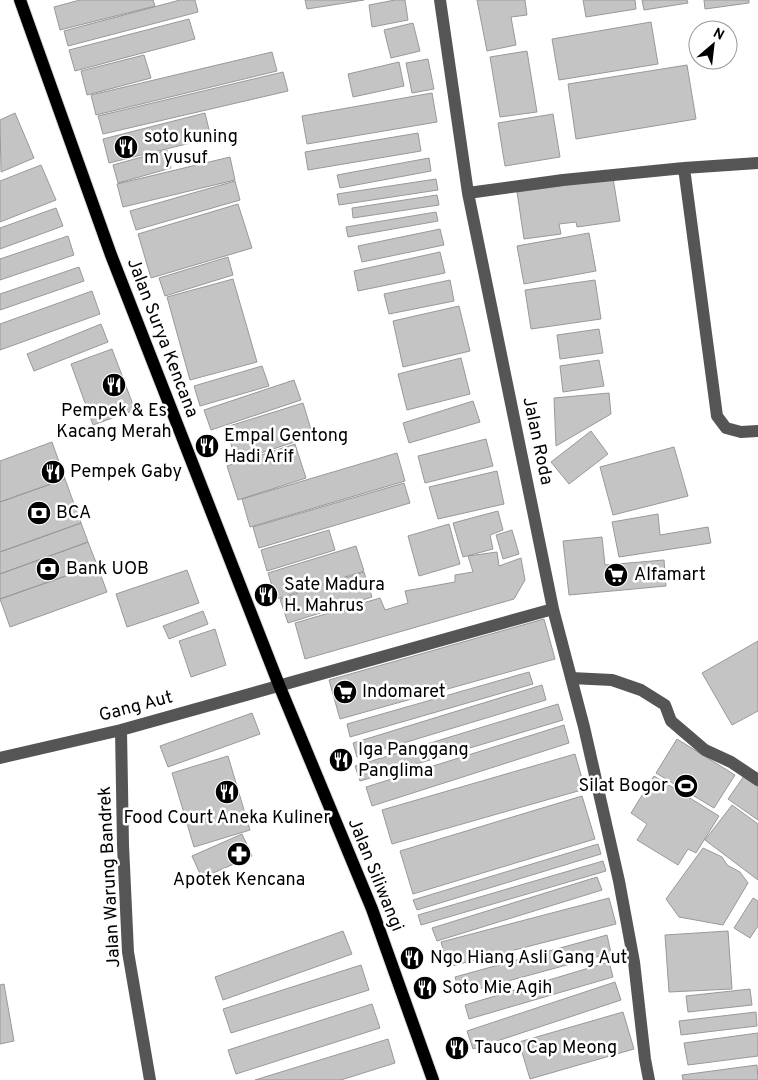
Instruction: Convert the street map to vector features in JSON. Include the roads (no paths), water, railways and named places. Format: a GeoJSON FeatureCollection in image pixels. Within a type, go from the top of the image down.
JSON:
{"type":"FeatureCollection","features":[{"type":"Feature","properties":{"kind":"main road","name":"Jalan Surya Kencana"},"geometry":{"type":"LineString","coordinates":[[20,0],[111,255],[280,685]]}},
{"type":"Feature","properties":{"kind":"main road","name":"Jalan Siliwangi"},"geometry":{"type":"LineString","coordinates":[[280,685],[372,910],[433,1080]]}},
{"type":"Feature","properties":{"kind":"street","name":"Jalan Roda"},"geometry":{"type":"LineString","coordinates":[[440,0],[468,193],[553,609],[584,727],[619,881],[634,962],[649,1080]]}},
{"type":"Feature","properties":{"kind":"street"},"geometry":{"type":"LineString","coordinates":[[468,193],[563,180],[758,163]]}},
{"type":"Feature","properties":{"kind":"street"},"geometry":{"type":"LineString","coordinates":[[684,168],[717,416],[726,428],[741,432],[758,430]]}},
{"type":"Feature","properties":{"kind":"street"},"geometry":{"type":"LineString","coordinates":[[280,685],[553,609]]}},
{"type":"Feature","properties":{"kind":"street"},"geometry":{"type":"LineString","coordinates":[[571,678],[612,680],[641,690],[665,705],[671,721],[700,746],[731,762],[758,780]]}},
{"type":"Feature","properties":{"kind":"street","name":"Gang Aut"},"geometry":{"type":"LineString","coordinates":[[0,758],[121,730],[280,685]]}},
{"type":"Feature","properties":{"kind":"street","name":"Jalan Warung Bandrek"},"geometry":{"type":"LineString","coordinates":[[121,730],[123,845],[128,952],[150,1080]]}},
{"type":"Feature","properties":{"kind":"place","name":"soto kuning m yusuf"},"geometry":{"type":"Point","coordinates":[126,147]}},
{"type":"Feature","properties":{"kind":"place","name":"Pempek & Es Kacang Merah"},"geometry":{"type":"Point","coordinates":[114,385]}},
{"type":"Feature","properties":{"kind":"place","name":"Empal Gentong Hadi Arif"},"geometry":{"type":"Point","coordinates":[207,446]}},
{"type":"Feature","properties":{"kind":"place","name":"Pempek Gaby"},"geometry":{"type":"Point","coordinates":[53,472]}},
{"type":"Feature","properties":{"kind":"place","name":"BCA"},"geometry":{"type":"Point","coordinates":[39,513]}},
{"type":"Feature","properties":{"kind":"place","name":"Bank UOB"},"geometry":{"type":"Point","coordinates":[48,569]}},
{"type":"Feature","properties":{"kind":"place","name":"Alfamart"},"geometry":{"type":"Point","coordinates":[616,575]}},
{"type":"Feature","properties":{"kind":"place","name":"Sate Madura H. Mahrus"},"geometry":{"type":"Point","coordinates":[266,595]}},
{"type":"Feature","properties":{"kind":"place","name":"Indomaret"},"geometry":{"type":"Point","coordinates":[345,692]}},
{"type":"Feature","properties":{"kind":"place","name":"Iga Panggang Panglima"},"geometry":{"type":"Point","coordinates":[341,760]}},
{"type":"Feature","properties":{"kind":"place","name":"Silat Bogor"},"geometry":{"type":"Point","coordinates":[686,786]}},
{"type":"Feature","properties":{"kind":"place","name":"Food Court Aneka Kuliner"},"geometry":{"type":"Point","coordinates":[227,792]}},
{"type":"Feature","properties":{"kind":"place","name":"Apotek Kencana"},"geometry":{"type":"Point","coordinates":[239,854]}},
{"type":"Feature","properties":{"kind":"place","name":"Ngo Hiang Asli Gang Aut"},"geometry":{"type":"Point","coordinates":[412,958]}},
{"type":"Feature","properties":{"kind":"place","name":"Soto Mie Agih"},"geometry":{"type":"Point","coordinates":[425,988]}},
{"type":"Feature","properties":{"kind":"place","name":"Tauco Cap Meong"},"geometry":{"type":"Point","coordinates":[457,1048]}}]}
